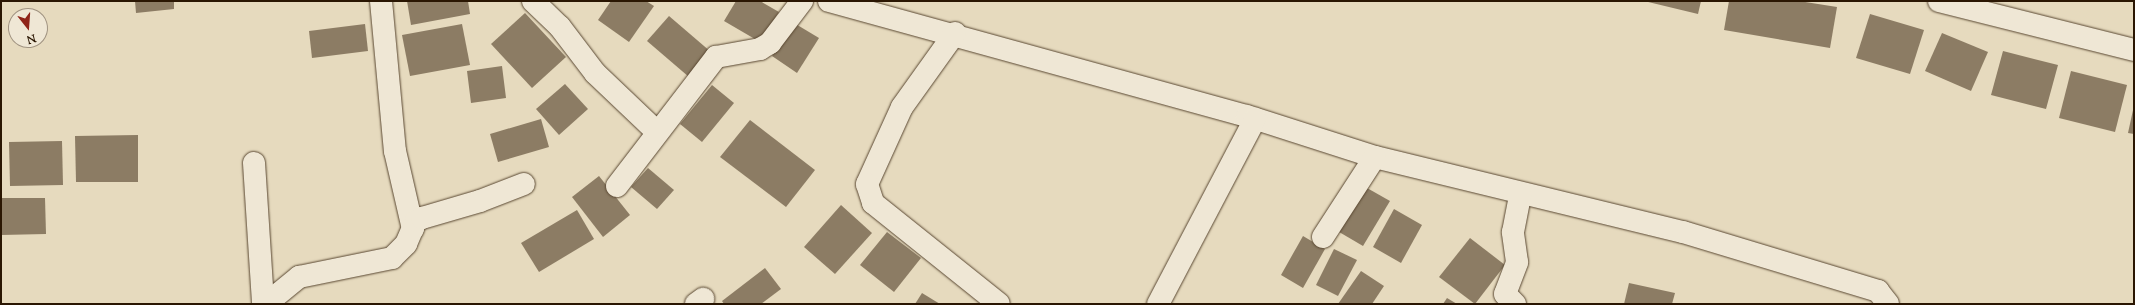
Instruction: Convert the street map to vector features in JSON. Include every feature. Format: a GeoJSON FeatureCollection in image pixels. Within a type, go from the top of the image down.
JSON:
{"type":"FeatureCollection","features":[{"type":"Feature","properties":{"kind":"street"},"geometry":{"type":"LineString","coordinates":[[381,1],[396,157],[413,229]]}},
{"type":"Feature","properties":{"kind":"street"},"geometry":{"type":"LineString","coordinates":[[533,1],[560,27],[595,73],[657,132]]}},
{"type":"Feature","properties":{"kind":"street"},"geometry":{"type":"LineString","coordinates":[[617,186],[716,57],[760,49],[770,42],[802,1]]}},
{"type":"Feature","properties":{"kind":"street"},"geometry":{"type":"LineString","coordinates":[[829,1],[955,33],[1255,119],[1375,157],[1520,195],[1683,232],[1878,291],[1888,304]]}},
{"type":"Feature","properties":{"kind":"street"},"geometry":{"type":"LineString","coordinates":[[1939,1],[2134,50]]}},
{"type":"Feature","properties":{"kind":"street"},"geometry":{"type":"LineString","coordinates":[[955,33],[902,107],[867,184],[874,203],[975,297],[999,304]]}},
{"type":"Feature","properties":{"kind":"street"},"geometry":{"type":"LineString","coordinates":[[1158,304],[1255,119]]}},
{"type":"Feature","properties":{"kind":"street"},"geometry":{"type":"LineString","coordinates":[[1323,237],[1375,157]]}},
{"type":"Feature","properties":{"kind":"street"},"geometry":{"type":"LineString","coordinates":[[254,163],[265,304]]}},
{"type":"Feature","properties":{"kind":"street"},"geometry":{"type":"LineString","coordinates":[[265,304],[299,277],[384,262],[399,254],[413,229],[422,218],[480,201],[524,184]]}},
{"type":"Feature","properties":{"kind":"street"},"geometry":{"type":"LineString","coordinates":[[1515,304],[1505,294],[1517,262],[1513,232],[1520,195]]}},
{"type":"Feature","properties":{"kind":"building"},"geometry":{"type":"Polygon","coordinates":[[[135,1],[174,1],[174,9],[136,13],[135,1]]]}},
{"type":"Feature","properties":{"kind":"building"},"geometry":{"type":"Polygon","coordinates":[[[407,1],[468,1],[470,14],[411,25],[407,1]]]}},
{"type":"Feature","properties":{"kind":"building"},"geometry":{"type":"Polygon","coordinates":[[[611,1],[646,1],[654,6],[629,42],[598,20],[611,1]]]}},
{"type":"Feature","properties":{"kind":"building"},"geometry":{"type":"Polygon","coordinates":[[[736,1],[760,1],[779,12],[760,42],[724,21],[736,1]]]}},
{"type":"Feature","properties":{"kind":"building"},"geometry":{"type":"Polygon","coordinates":[[[1644,1],[1701,1],[1698,14],[1644,1]]]}},
{"type":"Feature","properties":{"kind":"building"},"geometry":{"type":"Polygon","coordinates":[[[1729,1],[1799,1],[1837,7],[1830,48],[1724,30],[1729,1]]]}},
{"type":"Feature","properties":{"kind":"building"},"geometry":{"type":"Polygon","coordinates":[[[525,13],[566,57],[532,88],[491,44],[525,13]]]}},
{"type":"Feature","properties":{"kind":"building"},"geometry":{"type":"Polygon","coordinates":[[[1870,14],[1924,30],[1910,74],[1856,58],[1870,14]]]}},
{"type":"Feature","properties":{"kind":"building"},"geometry":{"type":"Polygon","coordinates":[[[669,16],[711,52],[689,77],[647,41],[669,16]]]}},
{"type":"Feature","properties":{"kind":"building"},"geometry":{"type":"Polygon","coordinates":[[[794,23],[819,38],[797,73],[772,56],[794,23]]]}},
{"type":"Feature","properties":{"kind":"building"},"geometry":{"type":"Polygon","coordinates":[[[365,24],[368,51],[312,58],[309,31],[365,24]]]}},
{"type":"Feature","properties":{"kind":"building"},"geometry":{"type":"Polygon","coordinates":[[[462,24],[470,65],[410,76],[402,35],[462,24]]]}},
{"type":"Feature","properties":{"kind":"building"},"geometry":{"type":"Polygon","coordinates":[[[1942,33],[1988,52],[1971,91],[1925,71],[1942,33]]]}},
{"type":"Feature","properties":{"kind":"building"},"geometry":{"type":"Polygon","coordinates":[[[2003,51],[2058,65],[2046,109],[1991,95],[2003,51]]]}},
{"type":"Feature","properties":{"kind":"building"},"geometry":{"type":"Polygon","coordinates":[[[502,66],[506,98],[471,103],[467,71],[502,66]]]}},
{"type":"Feature","properties":{"kind":"building"},"geometry":{"type":"Polygon","coordinates":[[[2071,71],[2127,85],[2115,132],[2059,118],[2071,71]]]}},
{"type":"Feature","properties":{"kind":"building"},"geometry":{"type":"Polygon","coordinates":[[[565,84],[588,109],[559,135],[536,109],[565,84]]]}},
{"type":"Feature","properties":{"kind":"building"},"geometry":{"type":"Polygon","coordinates":[[[712,85],[734,103],[702,142],[680,124],[712,85]]]}},
{"type":"Feature","properties":{"kind":"building"},"geometry":{"type":"Polygon","coordinates":[[[2134,110],[2134,134],[2128,133],[2134,110]]]}},
{"type":"Feature","properties":{"kind":"building"},"geometry":{"type":"Polygon","coordinates":[[[541,119],[549,147],[498,162],[490,134],[541,119]]]}},
{"type":"Feature","properties":{"kind":"building"},"geometry":{"type":"Polygon","coordinates":[[[750,120],[815,170],[786,207],[720,157],[750,120]]]}},
{"type":"Feature","properties":{"kind":"building"},"geometry":{"type":"Polygon","coordinates":[[[138,135],[138,182],[76,182],[75,136],[138,135]]]}},
{"type":"Feature","properties":{"kind":"building"},"geometry":{"type":"Polygon","coordinates":[[[62,141],[63,185],[10,186],[9,142],[62,141]]]}},
{"type":"Feature","properties":{"kind":"building"},"geometry":{"type":"Polygon","coordinates":[[[648,168],[674,190],[657,209],[631,187],[648,168]]]}},
{"type":"Feature","properties":{"kind":"building"},"geometry":{"type":"Polygon","coordinates":[[[599,176],[630,215],[603,237],[572,197],[599,176]]]}},
{"type":"Feature","properties":{"kind":"building"},"geometry":{"type":"Polygon","coordinates":[[[1360,184],[1390,201],[1363,246],[1334,229],[1360,184]]]}},
{"type":"Feature","properties":{"kind":"building"},"geometry":{"type":"Polygon","coordinates":[[[1,198],[45,198],[46,234],[1,235],[1,198]]]}},
{"type":"Feature","properties":{"kind":"building"},"geometry":{"type":"Polygon","coordinates":[[[841,205],[872,233],[835,274],[804,247],[841,205]]]}},
{"type":"Feature","properties":{"kind":"building"},"geometry":{"type":"Polygon","coordinates":[[[1394,209],[1422,225],[1401,263],[1373,247],[1394,209]]]}},
{"type":"Feature","properties":{"kind":"building"},"geometry":{"type":"Polygon","coordinates":[[[577,210],[594,239],[539,272],[521,243],[577,210]]]}},
{"type":"Feature","properties":{"kind":"building"},"geometry":{"type":"Polygon","coordinates":[[[887,232],[921,258],[894,292],[860,265],[887,232]]]}},
{"type":"Feature","properties":{"kind":"building"},"geometry":{"type":"Polygon","coordinates":[[[1303,236],[1325,249],[1303,288],[1281,275],[1303,236]]]}},
{"type":"Feature","properties":{"kind":"building"},"geometry":{"type":"Polygon","coordinates":[[[1470,238],[1505,265],[1475,304],[1439,277],[1470,238]]]}},
{"type":"Feature","properties":{"kind":"building"},"geometry":{"type":"Polygon","coordinates":[[[1334,249],[1357,260],[1338,296],[1316,285],[1334,249]]]}},
{"type":"Feature","properties":{"kind":"building"},"geometry":{"type":"Polygon","coordinates":[[[765,268],[781,289],[761,304],[724,304],[722,301],[765,268]]]}},
{"type":"Feature","properties":{"kind":"building"},"geometry":{"type":"Polygon","coordinates":[[[1361,271],[1384,286],[1372,304],[1338,304],[1361,271]]]}},
{"type":"Feature","properties":{"kind":"building"},"geometry":{"type":"Polygon","coordinates":[[[1629,283],[1675,293],[1672,304],[1624,304],[1629,283]]]}},
{"type":"Feature","properties":{"kind":"building"},"geometry":{"type":"Polygon","coordinates":[[[922,293],[940,304],[915,304],[922,293]]]}},
{"type":"Feature","properties":{"kind":"building"},"geometry":{"type":"Polygon","coordinates":[[[1447,298],[1457,304],[1443,304],[1447,298]]]}}]}
